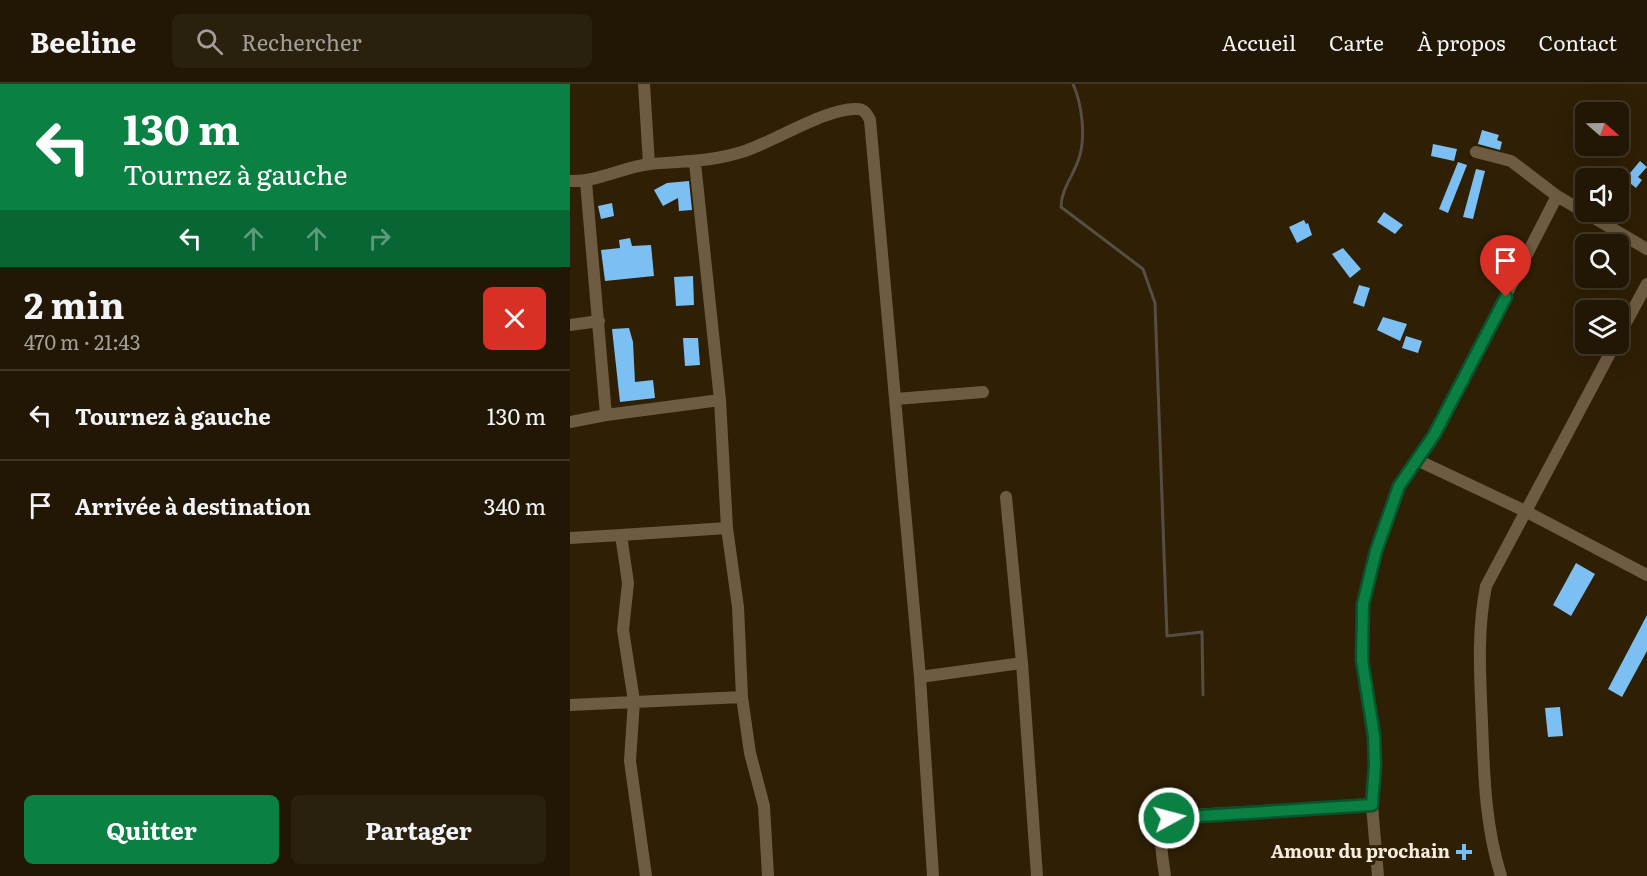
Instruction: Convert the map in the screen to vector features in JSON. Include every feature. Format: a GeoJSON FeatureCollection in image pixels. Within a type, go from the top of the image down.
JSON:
{"type":"FeatureCollection","features":[{"type":"Feature","properties":{"kind":"street"},"geometry":{"type":"LineString","coordinates":[[644,84],[649,164]]}},
{"type":"Feature","properties":{"kind":"street"},"geometry":{"type":"LineString","coordinates":[[570,181],[586,182],[649,164],[694,163],[745,151],[838,111],[858,109],[866,113],[871,131],[896,399],[920,677],[933,876]]}},
{"type":"Feature","properties":{"kind":"street"},"geometry":{"type":"LineString","coordinates":[[1476,152],[1511,161],[1557,196],[1647,249]]}},
{"type":"Feature","properties":{"kind":"street"},"geometry":{"type":"LineString","coordinates":[[694,163],[720,400],[727,528],[738,607],[742,697],[750,753],[764,806],[768,876]]}},
{"type":"Feature","properties":{"kind":"street"},"geometry":{"type":"LineString","coordinates":[[586,182],[606,415]]}},
{"type":"Feature","properties":{"kind":"street"},"geometry":{"type":"LineString","coordinates":[[1378,876],[1372,805],[1375,765],[1362,660],[1363,604],[1376,551],[1399,486],[1434,435],[1557,196]]}},
{"type":"Feature","properties":{"kind":"street"},"geometry":{"type":"LineString","coordinates":[[1629,317],[1647,284]]}},
{"type":"Feature","properties":{"kind":"street"},"geometry":{"type":"LineString","coordinates":[[570,325],[599,321]]}},
{"type":"Feature","properties":{"kind":"street"},"geometry":{"type":"LineString","coordinates":[[1500,876],[1486,816],[1480,616],[1486,586],[1610,354]]}},
{"type":"Feature","properties":{"kind":"street"},"geometry":{"type":"LineString","coordinates":[[896,399],[982,392]]}},
{"type":"Feature","properties":{"kind":"street"},"geometry":{"type":"LineString","coordinates":[[570,422],[720,400]]}},
{"type":"Feature","properties":{"kind":"street"},"geometry":{"type":"LineString","coordinates":[[1417,460],[1525,511],[1647,575]]}},
{"type":"Feature","properties":{"kind":"street"},"geometry":{"type":"LineString","coordinates":[[1006,497],[1022,663],[1037,876]]}},
{"type":"Feature","properties":{"kind":"street"},"geometry":{"type":"LineString","coordinates":[[570,538],[727,528]]}},
{"type":"Feature","properties":{"kind":"street"},"geometry":{"type":"LineString","coordinates":[[621,536],[628,583],[623,630],[634,701],[630,761],[646,876]]}},
{"type":"Feature","properties":{"kind":"street"},"geometry":{"type":"LineString","coordinates":[[920,677],[1022,663]]}},
{"type":"Feature","properties":{"kind":"street"},"geometry":{"type":"LineString","coordinates":[[570,705],[742,697]]}},
{"type":"Feature","properties":{"kind":"street"},"geometry":{"type":"LineString","coordinates":[[1165,876],[1162,833],[1165,822],[1174,816],[1372,805]]}},
{"type":"Feature","properties":{"kind":"building"},"geometry":{"type":"Polygon","coordinates":[[[1482,130],[1499,135],[1497,140],[1502,142],[1500,150],[1478,144],[1482,130]]]}},
{"type":"Feature","properties":{"kind":"building"},"geometry":{"type":"Polygon","coordinates":[[[1433,144],[1457,149],[1454,161],[1431,156],[1433,144]]]}},
{"type":"Feature","properties":{"kind":"building"},"geometry":{"type":"Polygon","coordinates":[[[1640,161],[1647,167],[1638,177],[1642,180],[1636,188],[1629,182],[1629,174],[1640,161]]]}},
{"type":"Feature","properties":{"kind":"building"},"geometry":{"type":"Polygon","coordinates":[[[1458,162],[1467,165],[1448,213],[1439,209],[1458,162]]]}},
{"type":"Feature","properties":{"kind":"building"},"geometry":{"type":"Polygon","coordinates":[[[1476,169],[1485,171],[1473,219],[1463,217],[1476,169]]]}},
{"type":"Feature","properties":{"kind":"building"},"geometry":{"type":"Polygon","coordinates":[[[689,181],[692,210],[679,211],[678,198],[663,206],[654,190],[667,183],[689,181]]]}},
{"type":"Feature","properties":{"kind":"building"},"geometry":{"type":"Polygon","coordinates":[[[612,203],[614,216],[601,219],[598,206],[612,203]]]}},
{"type":"Feature","properties":{"kind":"building"},"geometry":{"type":"Polygon","coordinates":[[[1384,212],[1403,225],[1395,234],[1377,222],[1384,212]]]}},
{"type":"Feature","properties":{"kind":"building"},"geometry":{"type":"Polygon","coordinates":[[[1304,220],[1306,224],[1308,223],[1312,235],[1297,243],[1289,227],[1304,220]]]}},
{"type":"Feature","properties":{"kind":"building"},"geometry":{"type":"Polygon","coordinates":[[[630,238],[632,246],[651,245],[654,276],[605,281],[601,250],[620,248],[619,240],[630,238]]]}},
{"type":"Feature","properties":{"kind":"building"},"geometry":{"type":"Polygon","coordinates":[[[1343,248],[1361,269],[1350,278],[1332,254],[1343,248]]]}},
{"type":"Feature","properties":{"kind":"building"},"geometry":{"type":"Polygon","coordinates":[[[693,276],[694,305],[676,306],[674,277],[693,276]]]}},
{"type":"Feature","properties":{"kind":"building"},"geometry":{"type":"Polygon","coordinates":[[[1359,285],[1370,288],[1364,307],[1353,303],[1359,285]]]}},
{"type":"Feature","properties":{"kind":"building"},"geometry":{"type":"Polygon","coordinates":[[[1383,317],[1407,324],[1400,341],[1377,330],[1383,317]]]}},
{"type":"Feature","properties":{"kind":"building"},"geometry":{"type":"Polygon","coordinates":[[[629,328],[633,342],[635,382],[653,380],[655,398],[620,402],[612,329],[629,328]]]}},
{"type":"Feature","properties":{"kind":"building"},"geometry":{"type":"Polygon","coordinates":[[[1406,336],[1422,341],[1418,353],[1402,348],[1406,336]]]}},
{"type":"Feature","properties":{"kind":"building"},"geometry":{"type":"Polygon","coordinates":[[[683,338],[698,338],[700,365],[685,366],[683,338]]]}},
{"type":"Feature","properties":{"kind":"building"},"geometry":{"type":"Polygon","coordinates":[[[1576,563],[1595,574],[1571,616],[1553,605],[1576,563]]]}},
{"type":"Feature","properties":{"kind":"building"},"geometry":{"type":"Polygon","coordinates":[[[1647,615],[1647,651],[1622,697],[1608,689],[1647,615]]]}},
{"type":"Feature","properties":{"kind":"building"},"geometry":{"type":"Polygon","coordinates":[[[1560,707],[1563,736],[1548,737],[1545,708],[1560,707]]]}},
{"type":"Feature","properties":{"kind":"waterway"},"geometry":{"type":"LineString","coordinates":[[1073,84],[1081,111],[1083,131],[1079,158],[1065,188],[1061,207],[1143,269],[1155,303],[1167,636],[1202,632],[1203,695]]}},
{"type":"Feature","properties":{"kind":"place","name":"Amour du prochain"},"geometry":{"type":"Point","coordinates":[1464,852]}},
{"type":"Feature","properties":{"kind":"route"},"geometry":{"type":"LineString","coordinates":[[1169,818],[1372,805],[1375,765],[1374,736],[1362,660],[1363,604],[1376,551],[1399,486],[1434,435],[1506,297]]}}]}
